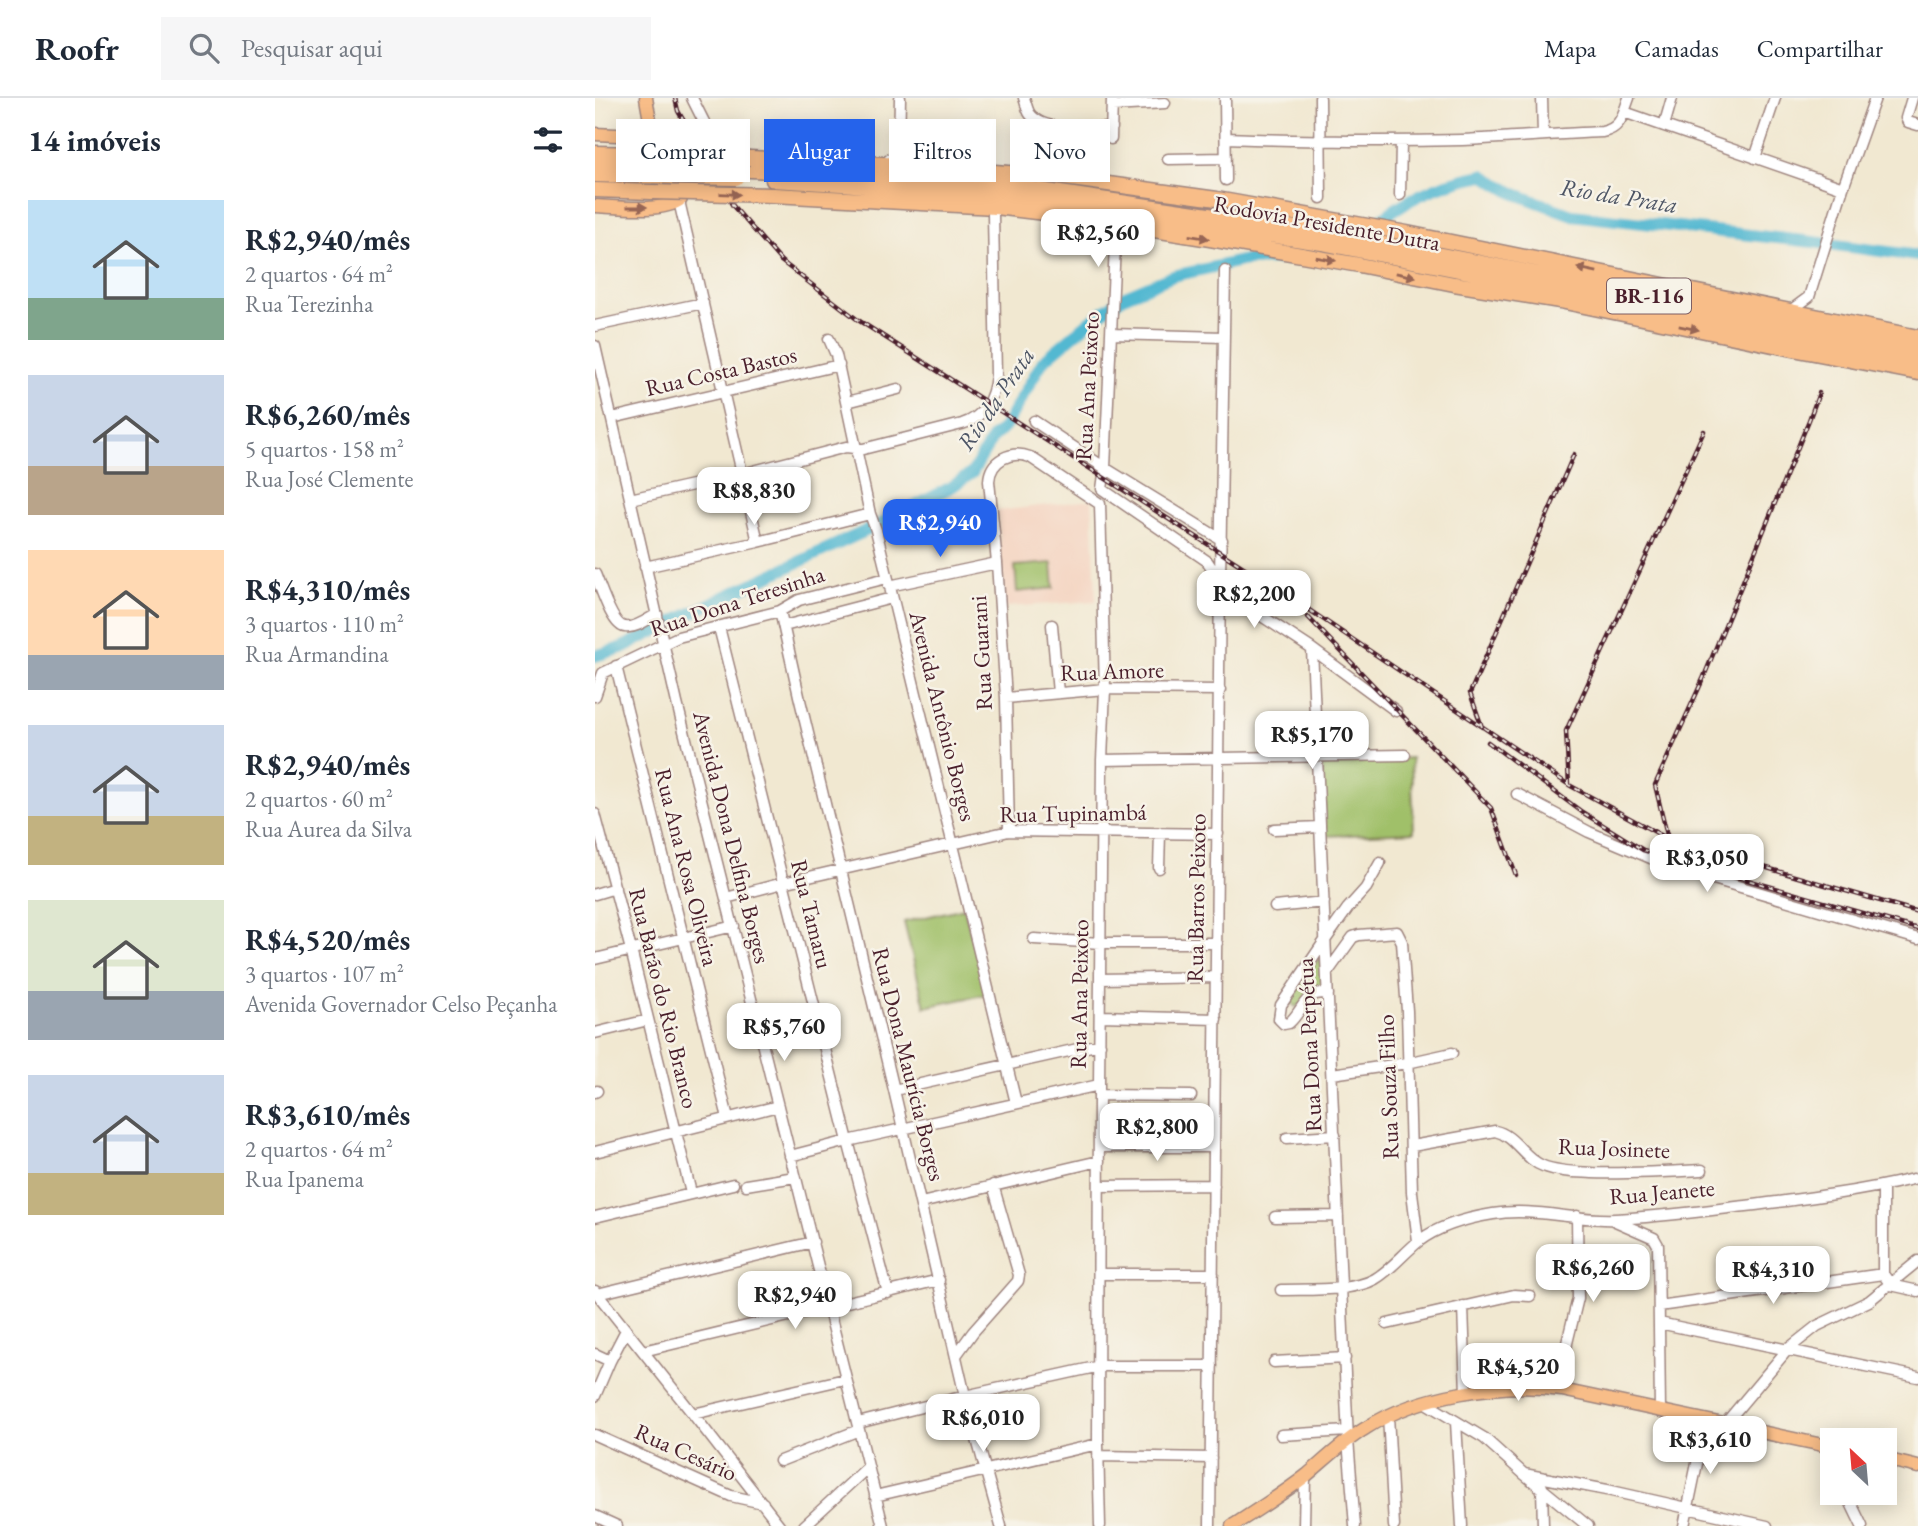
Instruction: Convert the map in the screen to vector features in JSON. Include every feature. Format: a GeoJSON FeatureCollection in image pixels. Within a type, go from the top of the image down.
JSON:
{"type":"FeatureCollection","features":[{"type":"Feature","properties":{"kind":"highway","name":"BR-116"},"geometry":{"type":"LineString","coordinates":[[595,153],[889,164]]}},
{"type":"Feature","properties":{"kind":"highway","name":"Rodovia Presidente Dutra"},"geometry":{"type":"LineString","coordinates":[[595,165],[616,167]]}},
{"type":"Feature","properties":{"kind":"highway","name":"BR-116"},"geometry":{"type":"LineString","coordinates":[[996,173],[1061,178],[1217,199],[1407,233],[1918,337]]}},
{"type":"Feature","properties":{"kind":"highway","name":"Rodovia Presidente Dutra"},"geometry":{"type":"LineString","coordinates":[[595,175],[616,174]]}},
{"type":"Feature","properties":{"kind":"highway","name":"Rodovia Presidente Dutra"},"geometry":{"type":"LineString","coordinates":[[750,175],[1036,200],[1322,237],[1918,348]]}},
{"type":"Feature","properties":{"kind":"highway","name":"BR-116"},"geometry":{"type":"LineString","coordinates":[[595,190],[773,195],[981,206],[1061,215],[1560,301],[1918,373]]}},
{"type":"Feature","properties":{"kind":"highway"},"geometry":{"type":"LineString","coordinates":[[811,198],[850,206],[993,214],[1020,210]]}},
{"type":"Feature","properties":{"kind":"highway","name":"Rodovia Presidente Dutra"},"geometry":{"type":"LineString","coordinates":[[1378,248],[1918,361]]}},
{"type":"Feature","properties":{"kind":"main road"},"geometry":{"type":"LineString","coordinates":[[646,98],[650,119]]}},
{"type":"Feature","properties":{"kind":"main road"},"geometry":{"type":"LineString","coordinates":[[595,134],[616,134]]}},
{"type":"Feature","properties":{"kind":"main road"},"geometry":{"type":"LineString","coordinates":[[595,206],[665,206],[679,201],[681,182]]}},
{"type":"Feature","properties":{"kind":"main road"},"geometry":{"type":"LineString","coordinates":[[1232,1526],[1304,1476],[1348,1435],[1388,1415],[1423,1402],[1467,1393],[1521,1386],[1562,1390],[1820,1444]]}},
{"type":"Feature","properties":{"kind":"main road"},"geometry":{"type":"LineString","coordinates":[[1897,1462],[1918,1466]]}},
{"type":"Feature","properties":{"kind":"street"},"geometry":{"type":"LineString","coordinates":[[692,98],[702,119]]}},
{"type":"Feature","properties":{"kind":"street"},"geometry":{"type":"LineString","coordinates":[[900,98],[900,119]]}},
{"type":"Feature","properties":{"kind":"street"},"geometry":{"type":"LineString","coordinates":[[1024,98],[1030,114],[1045,124],[1112,134],[1112,102],[1165,103]]}},
{"type":"Feature","properties":{"kind":"street"},"geometry":{"type":"LineString","coordinates":[[1225,98],[1226,180]]}},
{"type":"Feature","properties":{"kind":"street"},"geometry":{"type":"LineString","coordinates":[[1320,98],[1321,198]]}},
{"type":"Feature","properties":{"kind":"street"},"geometry":{"type":"LineString","coordinates":[[1542,98],[1543,135]]}},
{"type":"Feature","properties":{"kind":"street"},"geometry":{"type":"LineString","coordinates":[[1226,138],[1320,142],[1464,140],[1607,131],[1617,126],[1629,98]]}},
{"type":"Feature","properties":{"kind":"street"},"geometry":{"type":"LineString","coordinates":[[1664,126],[1672,98]]}},
{"type":"Feature","properties":{"kind":"street"},"geometry":{"type":"LineString","coordinates":[[1755,158],[1775,98]]}},
{"type":"Feature","properties":{"kind":"street"},"geometry":{"type":"LineString","coordinates":[[1822,318],[1813,309],[1809,297],[1875,98]]}},
{"type":"Feature","properties":{"kind":"street"},"geometry":{"type":"LineString","coordinates":[[1912,98],[1906,118],[1918,125]]}},
{"type":"Feature","properties":{"kind":"street"},"geometry":{"type":"LineString","coordinates":[[1623,112],[1843,188]]}},
{"type":"Feature","properties":{"kind":"street"},"geometry":{"type":"LineString","coordinates":[[1400,195],[1401,141]]}},
{"type":"Feature","properties":{"kind":"street"},"geometry":{"type":"LineString","coordinates":[[1168,159],[1226,158]]}},
{"type":"Feature","properties":{"kind":"street"},"geometry":{"type":"LineString","coordinates":[[884,164],[889,160]]}},
{"type":"Feature","properties":{"kind":"street"},"geometry":{"type":"LineString","coordinates":[[679,201],[758,542]]}},
{"type":"Feature","properties":{"kind":"street"},"geometry":{"type":"LineString","coordinates":[[630,499],[846,447],[863,449],[962,424],[976,417],[989,403],[995,384],[997,359],[993,214]]}},
{"type":"Feature","properties":{"kind":"street","name":"Rua Ana Peixoto"},"geometry":{"type":"LineString","coordinates":[[1115,244],[1102,489],[1207,561],[1220,579]]}},
{"type":"Feature","properties":{"kind":"street","name":"Rua Barros Peixoto"},"geometry":{"type":"LineString","coordinates":[[1210,1526],[1225,271]]}},
{"type":"Feature","properties":{"kind":"street"},"geometry":{"type":"LineString","coordinates":[[1790,311],[1809,297]]}},
{"type":"Feature","properties":{"kind":"street"},"geometry":{"type":"LineString","coordinates":[[595,326],[703,303]]}},
{"type":"Feature","properties":{"kind":"street"},"geometry":{"type":"LineString","coordinates":[[1111,334],[1224,337]]}},
{"type":"Feature","properties":{"kind":"street","name":"Avenida Antônio Borges"},"geometry":{"type":"LineString","coordinates":[[829,339],[839,365],[855,448],[1016,1103]]}},
{"type":"Feature","properties":{"kind":"street","name":"Avenida Dona Delfina Borges"},"geometry":{"type":"LineString","coordinates":[[595,346],[677,703],[883,1526]]}},
{"type":"Feature","properties":{"kind":"street","name":"Rua Costa Bastos"},"geometry":{"type":"LineString","coordinates":[[612,418],[839,365]]}},
{"type":"Feature","properties":{"kind":"street"},"geometry":{"type":"LineString","coordinates":[[847,402],[898,389]]}},
{"type":"Feature","properties":{"kind":"street"},"geometry":{"type":"LineString","coordinates":[[1034,421],[1221,540]]}},
{"type":"Feature","properties":{"kind":"street","name":"Rua Guarani"},"geometry":{"type":"LineString","coordinates":[[1009,831],[1006,698],[989,474],[1000,460],[1017,454],[1025,455],[1100,504]]}},
{"type":"Feature","properties":{"kind":"street","name":"Rua Ana Peixoto"},"geometry":{"type":"LineString","coordinates":[[1100,504],[1105,690],[1099,1090],[1100,1526]]}},
{"type":"Feature","properties":{"kind":"street"},"geometry":{"type":"LineString","coordinates":[[645,567],[758,542],[873,521]]}},
{"type":"Feature","properties":{"kind":"street","name":"Rua Dona Teresinha"},"geometry":{"type":"LineString","coordinates":[[595,696],[603,673],[663,640],[780,611],[799,600],[997,563]]}},
{"type":"Feature","properties":{"kind":"street"},"geometry":{"type":"LineString","coordinates":[[595,573],[613,618],[619,625],[627,628],[657,617]]}},
{"type":"Feature","properties":{"kind":"street"},"geometry":{"type":"LineString","coordinates":[[1220,579],[1231,596],[1334,664],[1397,711]]}},
{"type":"Feature","properties":{"kind":"street"},"geometry":{"type":"LineString","coordinates":[[784,626],[892,598]]}},
{"type":"Feature","properties":{"kind":"street","name":"Rua Dona Maurícia Borges"},"geometry":{"type":"LineString","coordinates":[[780,611],[965,1396],[999,1525]]}},
{"type":"Feature","properties":{"kind":"street"},"geometry":{"type":"LineString","coordinates":[[1052,625],[1058,693]]}},
{"type":"Feature","properties":{"kind":"street","name":"Rua Tamaru"},"geometry":{"type":"LineString","coordinates":[[719,627],[888,1293]]}},
{"type":"Feature","properties":{"kind":"street","name":"Rua Dona Perpétua"},"geometry":{"type":"LineString","coordinates":[[1312,649],[1348,1435],[1355,1526]]}},
{"type":"Feature","properties":{"kind":"street","name":"Rua Ana Rosa Oliveira"},"geometry":{"type":"LineString","coordinates":[[616,666],[728,1118]]}},
{"type":"Feature","properties":{"kind":"street","name":"Rua Amore"},"geometry":{"type":"LineString","coordinates":[[1006,698],[1105,690],[1220,690]]}},
{"type":"Feature","properties":{"kind":"street"},"geometry":{"type":"LineString","coordinates":[[1102,760],[1405,755]]}},
{"type":"Feature","properties":{"kind":"street"},"geometry":{"type":"LineString","coordinates":[[1517,794],[1589,832],[1653,859],[1918,939]]}},
{"type":"Feature","properties":{"kind":"street","name":"Rua Barão do Rio Branco"},"geometry":{"type":"LineString","coordinates":[[595,814],[691,1193]]}},
{"type":"Feature","properties":{"kind":"street"},"geometry":{"type":"LineString","coordinates":[[1274,829],[1320,827]]}},
{"type":"Feature","properties":{"kind":"street","name":"Rua Tupinambá"},"geometry":{"type":"LineString","coordinates":[[726,898],[1009,831],[1218,834]]}},
{"type":"Feature","properties":{"kind":"street"},"geometry":{"type":"LineString","coordinates":[[1159,868],[1160,833]]}},
{"type":"Feature","properties":{"kind":"street"},"geometry":{"type":"LineString","coordinates":[[1328,994],[1314,994],[1289,1023],[1279,1019],[1279,1009],[1286,998],[1326,939],[1366,888],[1380,863]]}},
{"type":"Feature","properties":{"kind":"street"},"geometry":{"type":"LineString","coordinates":[[595,894],[615,888]]}},
{"type":"Feature","properties":{"kind":"street"},"geometry":{"type":"LineString","coordinates":[[1275,907],[1324,902]]}},
{"type":"Feature","properties":{"kind":"street"},"geometry":{"type":"LineString","coordinates":[[595,959],[734,926]]}},
{"type":"Feature","properties":{"kind":"street","name":"Rua Souza Filho"},"geometry":{"type":"LineString","coordinates":[[1327,973],[1353,937],[1397,932],[1402,942],[1412,1192],[1418,1241]]}},
{"type":"Feature","properties":{"kind":"street"},"geometry":{"type":"LineString","coordinates":[[1034,939],[1101,943],[1217,943]]}},
{"type":"Feature","properties":{"kind":"street"},"geometry":{"type":"LineString","coordinates":[[1100,979],[1216,977]]}},
{"type":"Feature","properties":{"kind":"street"},"geometry":{"type":"LineString","coordinates":[[1286,998],[1300,1010]]}},
{"type":"Feature","properties":{"kind":"street"},"geometry":{"type":"LineString","coordinates":[[1100,1016],[1216,1019]]}},
{"type":"Feature","properties":{"kind":"street"},"geometry":{"type":"LineString","coordinates":[[595,1033],[648,1020]]}},
{"type":"Feature","properties":{"kind":"street"},"geometry":{"type":"LineString","coordinates":[[894,1090],[1100,1044]]}},
{"type":"Feature","properties":{"kind":"street"},"geometry":{"type":"LineString","coordinates":[[1332,1074],[1407,1063],[1451,1053]]}},
{"type":"Feature","properties":{"kind":"street"},"geometry":{"type":"LineString","coordinates":[[790,1156],[1016,1103],[1099,1090],[1191,1096]]}},
{"type":"Feature","properties":{"kind":"street"},"geometry":{"type":"LineString","coordinates":[[595,1153],[778,1106]]}},
{"type":"Feature","properties":{"kind":"street","name":"Rua Josinete"},"geometry":{"type":"LineString","coordinates":[[1412,1146],[1495,1131],[1506,1135],[1541,1166],[1563,1171],[1640,1174],[1702,1170]]}},
{"type":"Feature","properties":{"kind":"street"},"geometry":{"type":"LineString","coordinates":[[1287,1138],[1335,1135]]}},
{"type":"Feature","properties":{"kind":"street"},"geometry":{"type":"LineString","coordinates":[[1099,1147],[1214,1147]]}},
{"type":"Feature","properties":{"kind":"street"},"geometry":{"type":"LineString","coordinates":[[921,1203],[1099,1161]]}},
{"type":"Feature","properties":{"kind":"street"},"geometry":{"type":"LineString","coordinates":[[746,1185],[795,1177]]}},
{"type":"Feature","properties":{"kind":"street","name":"Rua Jeanete"},"geometry":{"type":"LineString","coordinates":[[1281,1290],[1366,1283],[1375,1279],[1429,1234],[1453,1224],[1494,1214],[1539,1211],[1610,1219],[1697,1212],[1803,1199],[1913,1179]]}},
{"type":"Feature","properties":{"kind":"street"},"geometry":{"type":"LineString","coordinates":[[595,1217],[733,1184]]}},
{"type":"Feature","properties":{"kind":"street"},"geometry":{"type":"LineString","coordinates":[[957,1354],[1018,1281],[1019,1275],[993,1185]]}},
{"type":"Feature","properties":{"kind":"street"},"geometry":{"type":"LineString","coordinates":[[1100,1186],[1214,1185]]}},
{"type":"Feature","properties":{"kind":"street"},"geometry":{"type":"LineString","coordinates":[[1883,1186],[1884,1274],[1891,1285],[1918,1291]]}},
{"type":"Feature","properties":{"kind":"street"},"geometry":{"type":"LineString","coordinates":[[1275,1217],[1338,1216]]}},
{"type":"Feature","properties":{"kind":"street"},"geometry":{"type":"LineString","coordinates":[[1562,1390],[1567,1343],[1578,1298],[1577,1216]]}},
{"type":"Feature","properties":{"kind":"street"},"geometry":{"type":"LineString","coordinates":[[1610,1219],[1657,1240],[1660,1410]]}},
{"type":"Feature","properties":{"kind":"street"},"geometry":{"type":"LineString","coordinates":[[780,1526],[596,1292],[813,1242]]}},
{"type":"Feature","properties":{"kind":"street"},"geometry":{"type":"LineString","coordinates":[[1725,1424],[1788,1349],[1817,1326],[1859,1307],[1891,1285],[1918,1261]]}},
{"type":"Feature","properties":{"kind":"street"},"geometry":{"type":"LineString","coordinates":[[1100,1274],[1213,1275]]}},
{"type":"Feature","properties":{"kind":"street"},"geometry":{"type":"LineString","coordinates":[[1659,1306],[1884,1274]]}},
{"type":"Feature","properties":{"kind":"street"},"geometry":{"type":"LineString","coordinates":[[643,1351],[939,1280]]}},
{"type":"Feature","properties":{"kind":"street"},"geometry":{"type":"LineString","coordinates":[[1387,1324],[1514,1295],[1530,1296]]}},
{"type":"Feature","properties":{"kind":"street"},"geometry":{"type":"LineString","coordinates":[[1463,1306],[1467,1393]]}},
{"type":"Feature","properties":{"kind":"street"},"geometry":{"type":"LineString","coordinates":[[1659,1323],[1918,1377]]}},
{"type":"Feature","properties":{"kind":"street"},"geometry":{"type":"LineString","coordinates":[[595,1396],[627,1330]]}},
{"type":"Feature","properties":{"kind":"street"},"geometry":{"type":"LineString","coordinates":[[595,1354],[610,1361]]}},
{"type":"Feature","properties":{"kind":"street"},"geometry":{"type":"LineString","coordinates":[[1274,1362],[1345,1358]]}},
{"type":"Feature","properties":{"kind":"street"},"geometry":{"type":"LineString","coordinates":[[781,1461],[858,1426],[965,1396],[1100,1366],[1212,1366]]}},
{"type":"Feature","properties":{"kind":"street"},"geometry":{"type":"LineString","coordinates":[[693,1414],[845,1379]]}},
{"type":"Feature","properties":{"kind":"street"},"geometry":{"type":"LineString","coordinates":[[1423,1402],[1483,1438],[1524,1474],[1543,1484],[1588,1526]]}},
{"type":"Feature","properties":{"kind":"street"},"geometry":{"type":"LineString","coordinates":[[1388,1415],[1394,1526]]}},
{"type":"Feature","properties":{"kind":"street"},"geometry":{"type":"LineString","coordinates":[[1684,1526],[1706,1420]]}},
{"type":"Feature","properties":{"kind":"street"},"geometry":{"type":"LineString","coordinates":[[1456,1422],[1462,1526]]}},
{"type":"Feature","properties":{"kind":"street","name":"Rua Cesário"},"geometry":{"type":"LineString","coordinates":[[595,1435],[731,1496],[763,1503]]}},
{"type":"Feature","properties":{"kind":"street"},"geometry":{"type":"LineString","coordinates":[[1282,1435],[1348,1435]]}},
{"type":"Feature","properties":{"kind":"street"},"geometry":{"type":"LineString","coordinates":[[875,1496],[1098,1444]]}},
{"type":"Feature","properties":{"kind":"street"},"geometry":{"type":"LineString","coordinates":[[1098,1456],[1211,1458]]}},
{"type":"Feature","properties":{"kind":"street"},"geometry":{"type":"LineString","coordinates":[[804,1526],[868,1467]]}},
{"type":"Feature","properties":{"kind":"street"},"geometry":{"type":"LineString","coordinates":[[1304,1476],[1304,1526]]}},
{"type":"Feature","properties":{"kind":"street"},"geometry":{"type":"LineString","coordinates":[[1543,1484],[1687,1507],[1767,1526]]}},
{"type":"Feature","properties":{"kind":"street"},"geometry":{"type":"LineString","coordinates":[[1543,1484],[1543,1526]]}},
{"type":"Feature","properties":{"kind":"street"},"geometry":{"type":"LineString","coordinates":[[1852,1505],[1862,1526]]}},
{"type":"Feature","properties":{"kind":"street"},"geometry":{"type":"LineString","coordinates":[[595,1516],[617,1526]]}},
{"type":"Feature","properties":{"kind":"shaded area"},"geometry":{"type":"Polygon","coordinates":[[[1092,500],[1096,601],[1006,607],[997,511],[1092,500]]]}},
{"type":"Feature","properties":{"kind":"green space"},"geometry":{"type":"Polygon","coordinates":[[[1052,563],[1054,588],[1017,592],[1015,566],[1052,563]]]}},
{"type":"Feature","properties":{"kind":"green space"},"geometry":{"type":"Polygon","coordinates":[[[1411,758],[1414,832],[1325,836],[1322,762],[1411,758]]]}},
{"type":"Feature","properties":{"kind":"green space"},"geometry":{"type":"Polygon","coordinates":[[[964,908],[987,994],[925,1007],[904,922],[964,908]]]}},
{"type":"Feature","properties":{"kind":"green space"},"geometry":{"type":"Polygon","coordinates":[[[1321,955],[1324,991],[1296,1007],[1291,1003],[1291,999],[1321,955]]]}},
{"type":"Feature","properties":{"kind":"waterway","name":"Rio da Prata"},"geometry":{"type":"LineString","coordinates":[[1368,231],[1393,210],[1421,194],[1483,175],[1513,193],[1572,215],[1918,256]]}},
{"type":"Feature","properties":{"kind":"waterway","name":"Rio da Prata"},"geometry":{"type":"LineString","coordinates":[[595,656],[621,648],[887,521],[953,486],[972,473],[993,437],[1004,428],[1043,361],[1123,297],[1173,276],[1246,260],[1298,258]]}},
{"type":"Feature","properties":{"kind":"waterway","name":"Rio da Prata"},"geometry":{"type":"LineString","coordinates":[[595,660],[596,655]]}},
{"type":"Feature","properties":{"kind":"railway"},"geometry":{"type":"LineString","coordinates":[[675,98],[678,111],[733,206],[781,261],[858,320],[1287,595],[1569,785],[1668,839],[1918,912]]}},
{"type":"Feature","properties":{"kind":"railway"},"geometry":{"type":"LineString","coordinates":[[1668,839],[1655,785],[1703,679],[1819,393]]}},
{"type":"Feature","properties":{"kind":"railway"},"geometry":{"type":"LineString","coordinates":[[1569,785],[1566,731],[1704,431]]}},
{"type":"Feature","properties":{"kind":"railway"},"geometry":{"type":"LineString","coordinates":[[1482,727],[1470,693],[1574,454]]}},
{"type":"Feature","properties":{"kind":"railway"},"geometry":{"type":"LineString","coordinates":[[1308,617],[1491,808],[1516,875]]}},
{"type":"Feature","properties":{"kind":"railway"},"geometry":{"type":"LineString","coordinates":[[1488,742],[1582,812],[1643,850],[1918,929]]}}]}
